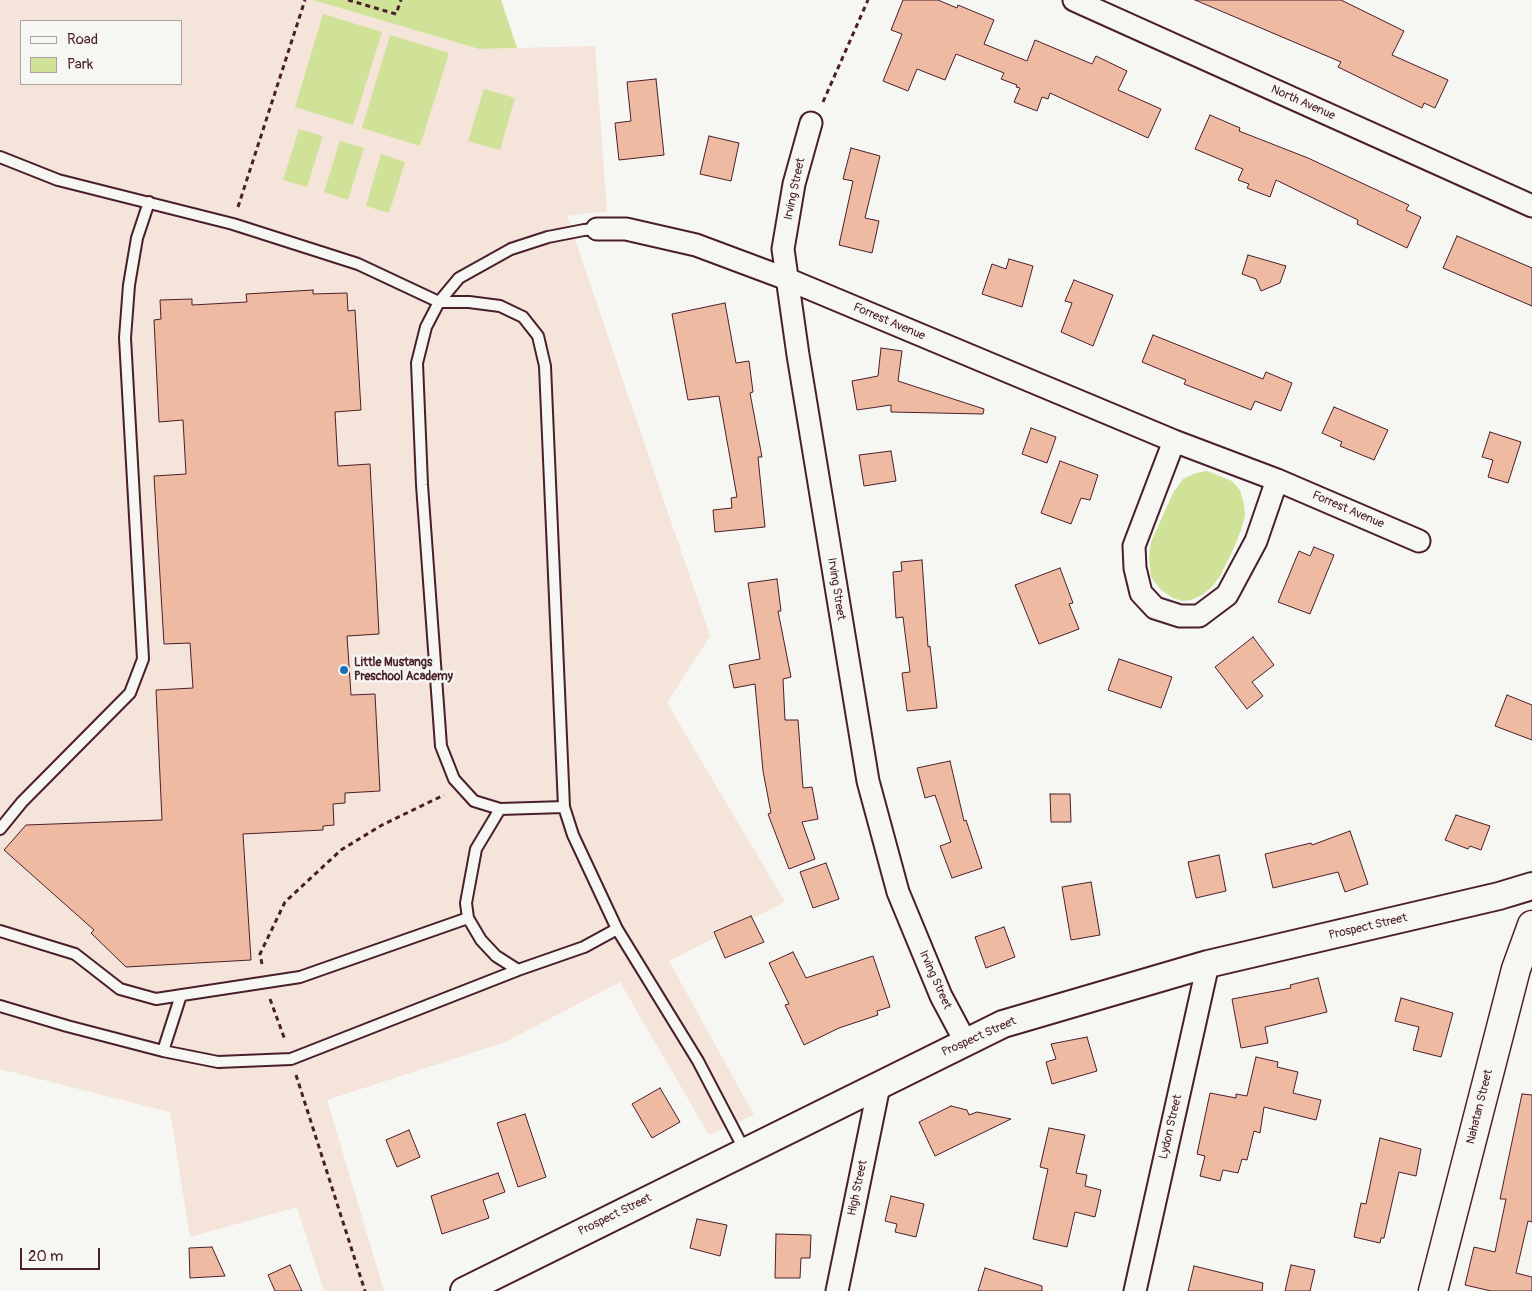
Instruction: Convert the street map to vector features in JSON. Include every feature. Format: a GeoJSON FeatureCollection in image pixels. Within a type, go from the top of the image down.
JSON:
{"type":"FeatureCollection","features":[{"type":"Feature","properties":{"kind":"main road","name":"Nahatan Street"},"geometry":{"type":"LineString","coordinates":[[1433,1291],[1516,969],[1532,925]]}},
{"type":"Feature","properties":{"kind":"street","name":"North Avenue"},"geometry":{"type":"LineString","coordinates":[[1074,0],[1532,206]]}},
{"type":"Feature","properties":{"kind":"street","name":"Irving Street"},"geometry":{"type":"LineString","coordinates":[[811,123],[794,184],[783,250],[799,365],[868,781],[898,892],[941,996],[965,1042]]}},
{"type":"Feature","properties":{"kind":"street","name":"Forrest Avenue"},"geometry":{"type":"LineString","coordinates":[[597,229],[626,229],[696,245],[787,279],[1174,441],[1277,480],[1419,541]]}},
{"type":"Feature","properties":{"kind":"street"},"geometry":{"type":"LineString","coordinates":[[1174,441],[1134,546],[1135,568],[1141,594],[1154,608],[1180,616],[1199,616],[1227,594],[1256,541],[1277,480]]}},
{"type":"Feature","properties":{"kind":"street","name":"Prospect Street"},"geometry":{"type":"LineString","coordinates":[[464,1291],[1003,1024],[1208,964],[1499,896],[1532,886]]}},
{"type":"Feature","properties":{"kind":"street","name":"Lydon Street"},"geometry":{"type":"LineString","coordinates":[[1135,1291],[1208,964]]}},
{"type":"Feature","properties":{"kind":"street","name":"High Street"},"geometry":{"type":"LineString","coordinates":[[837,1291],[879,1086]]}},
{"type":"Feature","properties":{"kind":"lane"},"geometry":{"type":"LineString","coordinates":[[0,157],[58,180],[233,224],[358,264],[439,302],[469,302],[500,306],[523,317],[538,336],[545,366],[564,807],[573,835],[617,929],[698,1061],[746,1151]]}},
{"type":"Feature","properties":{"kind":"lane"},"geometry":{"type":"LineString","coordinates":[[0,830],[22,802],[130,694],[143,659],[125,338],[130,275],[137,238],[149,202]]}},
{"type":"Feature","properties":{"kind":"lane"},"geometry":{"type":"LineString","coordinates":[[564,807],[500,809],[474,801],[454,779],[441,746],[422,485],[417,363],[426,327],[439,302],[460,278],[511,249],[548,237],[597,229]]}},
{"type":"Feature","properties":{"kind":"lane"},"geometry":{"type":"LineString","coordinates":[[500,809],[476,849],[466,903],[468,918],[482,940],[496,956],[518,970]]}},
{"type":"Feature","properties":{"kind":"lane"},"geometry":{"type":"LineString","coordinates":[[0,931],[75,954],[120,989],[156,999],[300,976],[468,918]]}},
{"type":"Feature","properties":{"kind":"lane"},"geometry":{"type":"LineString","coordinates":[[0,1006],[66,1026],[163,1051],[218,1062],[291,1060],[518,970],[584,947],[617,929]]}},
{"type":"Feature","properties":{"kind":"lane"},"geometry":{"type":"LineString","coordinates":[[163,1051],[181,995]]}},
{"type":"Feature","properties":{"kind":"path"},"geometry":{"type":"LineString","coordinates":[[233,224],[305,0]]}},
{"type":"Feature","properties":{"kind":"path"},"geometry":{"type":"LineString","coordinates":[[348,0],[396,14],[401,0]]}},
{"type":"Feature","properties":{"kind":"path"},"geometry":{"type":"LineString","coordinates":[[811,123],[820,109],[868,0]]}},
{"type":"Feature","properties":{"kind":"path"},"geometry":{"type":"LineString","coordinates":[[365,1291],[265,983],[260,954],[285,902],[341,850],[382,825],[461,787]]}},
{"type":"Feature","properties":{"kind":"shaded area","name":"Little Mustangs Preschool Academy"},"geometry":{"type":"Polygon","coordinates":[[[0,0],[313,0],[479,49],[595,46],[607,212],[567,216],[710,636],[667,703],[785,902],[669,961],[754,1115],[709,1135],[620,982],[505,1042],[327,1100],[384,1291],[324,1291],[297,1207],[190,1237],[170,1112],[0,1069],[0,0]]]}},
{"type":"Feature","properties":{"kind":"green space"},"geometry":{"type":"Polygon","coordinates":[[[313,0],[501,0],[517,48],[479,49],[313,0]]]}},
{"type":"Feature","properties":{"kind":"green space"},"geometry":{"type":"Polygon","coordinates":[[[323,14],[382,32],[353,125],[295,107],[323,14]]]}},
{"type":"Feature","properties":{"kind":"green space"},"geometry":{"type":"Polygon","coordinates":[[[390,35],[449,53],[420,146],[362,128],[390,35]]]}},
{"type":"Feature","properties":{"kind":"green space"},"geometry":{"type":"Polygon","coordinates":[[[484,89],[515,98],[500,150],[468,141],[484,89]]]}},
{"type":"Feature","properties":{"kind":"green space"},"geometry":{"type":"Polygon","coordinates":[[[299,129],[323,136],[307,187],[283,180],[299,129]]]}},
{"type":"Feature","properties":{"kind":"green space"},"geometry":{"type":"Polygon","coordinates":[[[340,141],[364,148],[348,200],[324,192],[340,141]]]}},
{"type":"Feature","properties":{"kind":"green space"},"geometry":{"type":"Polygon","coordinates":[[[381,154],[405,162],[389,213],[366,206],[381,154]]]}},
{"type":"Feature","properties":{"kind":"green space"},"geometry":{"type":"Polygon","coordinates":[[[1207,471],[1232,481],[1240,490],[1245,516],[1233,550],[1220,576],[1212,587],[1202,595],[1191,600],[1182,601],[1173,598],[1161,590],[1151,577],[1149,557],[1151,542],[1173,493],[1183,479],[1196,473],[1207,471]]]}},
{"type":"Feature","properties":{"kind":"building"},"geometry":{"type":"Polygon","coordinates":[[[903,0],[938,0],[957,8],[958,5],[994,20],[984,44],[1027,61],[1035,40],[1092,64],[1096,56],[1127,71],[1118,90],[1161,109],[1148,138],[1050,93],[1048,99],[1042,97],[1037,111],[1014,102],[1020,88],[1001,79],[1004,73],[956,54],[945,80],[917,69],[908,91],[883,81],[902,34],[891,30],[903,0]]]}},
{"type":"Feature","properties":{"kind":"building"},"geometry":{"type":"Polygon","coordinates":[[[1195,0],[1341,0],[1404,31],[1392,55],[1448,80],[1435,108],[1424,103],[1422,108],[1338,67],[1341,62],[1195,0]]]}},
{"type":"Feature","properties":{"kind":"building"},"geometry":{"type":"Polygon","coordinates":[[[656,79],[664,155],[619,160],[615,123],[631,121],[627,82],[656,79]]]}},
{"type":"Feature","properties":{"kind":"building"},"geometry":{"type":"Polygon","coordinates":[[[1210,115],[1240,128],[1239,131],[1308,158],[1409,205],[1406,210],[1421,217],[1407,248],[1357,224],[1358,220],[1276,180],[1270,197],[1247,188],[1249,184],[1238,180],[1243,169],[1195,149],[1210,115]]]}},
{"type":"Feature","properties":{"kind":"building"},"geometry":{"type":"Polygon","coordinates":[[[709,136],[739,143],[731,181],[700,174],[709,136]]]}},
{"type":"Feature","properties":{"kind":"building"},"geometry":{"type":"Polygon","coordinates":[[[851,148],[880,156],[865,218],[879,221],[872,253],[839,245],[853,181],[843,179],[851,148]]]}},
{"type":"Feature","properties":{"kind":"building"},"geometry":{"type":"Polygon","coordinates":[[[1457,236],[1532,268],[1532,306],[1443,268],[1457,236]]]}},
{"type":"Feature","properties":{"kind":"building"},"geometry":{"type":"Polygon","coordinates":[[[1248,255],[1286,266],[1280,283],[1261,291],[1256,279],[1242,274],[1248,255]]]}},
{"type":"Feature","properties":{"kind":"building"},"geometry":{"type":"Polygon","coordinates":[[[1009,259],[1033,266],[1022,307],[982,294],[992,264],[1006,269],[1009,259]]]}},
{"type":"Feature","properties":{"kind":"building"},"geometry":{"type":"Polygon","coordinates":[[[1074,280],[1113,295],[1093,346],[1061,332],[1072,303],[1065,301],[1074,280]]]}},
{"type":"Feature","properties":{"kind":"building"},"geometry":{"type":"Polygon","coordinates":[[[313,290],[313,294],[347,293],[348,311],[355,310],[361,410],[335,412],[338,466],[370,464],[379,634],[347,636],[351,695],[375,694],[380,791],[345,793],[345,803],[333,804],[334,825],[323,826],[323,830],[243,834],[251,960],[126,967],[91,933],[94,930],[4,850],[26,825],[162,820],[156,690],[193,688],[190,643],[164,644],[154,476],[186,474],[183,420],[159,422],[154,320],[161,319],[160,300],[192,299],[192,305],[247,302],[246,294],[313,290]]]}},
{"type":"Feature","properties":{"kind":"building"},"geometry":{"type":"Polygon","coordinates":[[[725,303],[736,363],[749,361],[753,392],[750,393],[762,457],[758,457],[765,527],[715,532],[713,510],[732,508],[731,498],[737,497],[719,396],[688,400],[672,314],[725,303]]]}},
{"type":"Feature","properties":{"kind":"building"},"geometry":{"type":"Polygon","coordinates":[[[1153,335],[1263,379],[1266,372],[1292,383],[1281,411],[1255,401],[1251,410],[1184,384],[1186,380],[1142,362],[1153,335]]]}},
{"type":"Feature","properties":{"kind":"building"},"geometry":{"type":"Polygon","coordinates":[[[881,348],[902,351],[898,381],[984,409],[983,414],[891,412],[891,405],[857,410],[852,381],[878,376],[881,348]]]}},
{"type":"Feature","properties":{"kind":"building"},"geometry":{"type":"Polygon","coordinates":[[[1334,407],[1388,430],[1374,460],[1340,446],[1342,442],[1322,433],[1334,407]]]}},
{"type":"Feature","properties":{"kind":"building"},"geometry":{"type":"Polygon","coordinates":[[[1031,428],[1056,437],[1047,463],[1022,454],[1031,428]]]}},
{"type":"Feature","properties":{"kind":"building"},"geometry":{"type":"Polygon","coordinates":[[[1490,432],[1521,442],[1508,483],[1488,477],[1493,460],[1482,457],[1490,432]]]}},
{"type":"Feature","properties":{"kind":"building"},"geometry":{"type":"Polygon","coordinates":[[[891,451],[896,481],[864,486],[859,455],[891,451]]]}},
{"type":"Feature","properties":{"kind":"building"},"geometry":{"type":"Polygon","coordinates":[[[1060,461],[1098,475],[1090,500],[1081,498],[1071,524],[1041,513],[1060,461]]]}},
{"type":"Feature","properties":{"kind":"building"},"geometry":{"type":"Polygon","coordinates":[[[1314,547],[1334,555],[1310,614],[1278,602],[1299,551],[1310,556],[1314,547]]]}},
{"type":"Feature","properties":{"kind":"building"},"geometry":{"type":"Polygon","coordinates":[[[922,560],[928,647],[930,646],[937,708],[907,711],[902,673],[910,672],[903,617],[896,618],[893,572],[902,571],[901,562],[922,560]]]}},
{"type":"Feature","properties":{"kind":"building"},"geometry":{"type":"Polygon","coordinates":[[[1060,568],[1073,603],[1069,604],[1079,629],[1039,644],[1015,585],[1060,568]]]}},
{"type":"Feature","properties":{"kind":"building"},"geometry":{"type":"Polygon","coordinates":[[[777,579],[781,611],[778,611],[791,677],[783,679],[785,720],[798,720],[803,788],[812,787],[818,819],[802,822],[815,859],[789,869],[768,814],[771,813],[763,771],[755,684],[734,688],[729,665],[760,659],[748,583],[777,579]]]}},
{"type":"Feature","properties":{"kind":"building"},"geometry":{"type":"Polygon","coordinates":[[[1253,637],[1274,665],[1252,682],[1263,696],[1247,709],[1215,667],[1253,637]]]}},
{"type":"Feature","properties":{"kind":"building"},"geometry":{"type":"Polygon","coordinates":[[[1119,659],[1172,677],[1161,708],[1108,690],[1119,659]]]}},
{"type":"Feature","properties":{"kind":"building"},"geometry":{"type":"Polygon","coordinates":[[[1507,695],[1532,705],[1532,740],[1495,726],[1507,695]]]}},
{"type":"Feature","properties":{"kind":"building"},"geometry":{"type":"Polygon","coordinates":[[[950,761],[964,821],[966,820],[982,868],[952,878],[940,846],[951,842],[935,795],[925,798],[917,768],[950,761]]]}},
{"type":"Feature","properties":{"kind":"building"},"geometry":{"type":"Polygon","coordinates":[[[1050,794],[1070,794],[1071,822],[1051,822],[1050,794]]]}},
{"type":"Feature","properties":{"kind":"building"},"geometry":{"type":"Polygon","coordinates":[[[1456,815],[1490,826],[1481,850],[1470,846],[1468,849],[1445,840],[1456,815]]]}},
{"type":"Feature","properties":{"kind":"building"},"geometry":{"type":"Polygon","coordinates":[[[1350,831],[1368,884],[1345,892],[1338,872],[1273,888],[1265,854],[1311,843],[1312,845],[1350,831]]]}},
{"type":"Feature","properties":{"kind":"building"},"geometry":{"type":"Polygon","coordinates":[[[1219,855],[1226,891],[1196,898],[1188,862],[1219,855]]]}},
{"type":"Feature","properties":{"kind":"building"},"geometry":{"type":"Polygon","coordinates":[[[826,863],[839,899],[813,908],[800,872],[826,863]]]}},
{"type":"Feature","properties":{"kind":"building"},"geometry":{"type":"Polygon","coordinates":[[[1091,882],[1100,935],[1071,940],[1062,887],[1091,882]]]}},
{"type":"Feature","properties":{"kind":"building"},"geometry":{"type":"Polygon","coordinates":[[[751,916],[764,942],[725,958],[714,932],[751,916]]]}},
{"type":"Feature","properties":{"kind":"building"},"geometry":{"type":"Polygon","coordinates":[[[1004,927],[1015,957],[986,968],[975,937],[1004,927]]]}},
{"type":"Feature","properties":{"kind":"building"},"geometry":{"type":"Polygon","coordinates":[[[793,952],[806,978],[873,956],[890,1007],[877,1011],[878,1015],[839,1028],[804,1045],[785,1005],[789,1004],[769,963],[793,952]]]}},
{"type":"Feature","properties":{"kind":"building"},"geometry":{"type":"Polygon","coordinates":[[[1318,978],[1327,1012],[1265,1027],[1268,1043],[1241,1048],[1232,999],[1291,988],[1290,985],[1318,978]]]}},
{"type":"Feature","properties":{"kind":"building"},"geometry":{"type":"Polygon","coordinates":[[[1401,998],[1453,1013],[1441,1057],[1413,1050],[1419,1027],[1395,1021],[1401,998]]]}},
{"type":"Feature","properties":{"kind":"building"},"geometry":{"type":"Polygon","coordinates":[[[1087,1037],[1097,1071],[1052,1084],[1046,1062],[1056,1059],[1051,1044],[1087,1037]]]}},
{"type":"Feature","properties":{"kind":"building"},"geometry":{"type":"Polygon","coordinates":[[[1256,1057],[1278,1062],[1277,1067],[1298,1072],[1293,1093],[1321,1100],[1316,1120],[1264,1107],[1260,1133],[1254,1131],[1247,1160],[1242,1159],[1238,1173],[1223,1170],[1220,1181],[1200,1176],[1205,1156],[1197,1154],[1210,1093],[1236,1098],[1236,1094],[1247,1096],[1256,1057]]]}},
{"type":"Feature","properties":{"kind":"building"},"geometry":{"type":"Polygon","coordinates":[[[660,1088],[680,1122],[652,1138],[632,1104],[660,1088]]]}},
{"type":"Feature","properties":{"kind":"building"},"geometry":{"type":"Polygon","coordinates":[[[1522,1094],[1532,1095],[1532,1222],[1528,1221],[1516,1273],[1532,1277],[1532,1291],[1491,1291],[1465,1285],[1474,1247],[1495,1252],[1506,1199],[1500,1199],[1522,1094]]]}},
{"type":"Feature","properties":{"kind":"building"},"geometry":{"type":"Polygon","coordinates":[[[951,1106],[967,1110],[969,1115],[977,1112],[1011,1119],[935,1156],[919,1122],[951,1106]]]}},
{"type":"Feature","properties":{"kind":"building"},"geometry":{"type":"Polygon","coordinates":[[[525,1114],[546,1177],[518,1187],[497,1123],[525,1114]]]}},
{"type":"Feature","properties":{"kind":"building"},"geometry":{"type":"Polygon","coordinates":[[[1049,1128],[1085,1135],[1076,1173],[1087,1175],[1085,1186],[1101,1190],[1095,1217],[1075,1212],[1067,1247],[1033,1239],[1048,1169],[1040,1167],[1049,1128]]]}},
{"type":"Feature","properties":{"kind":"building"},"geometry":{"type":"Polygon","coordinates":[[[409,1130],[420,1157],[397,1167],[386,1140],[409,1130]]]}},
{"type":"Feature","properties":{"kind":"building"},"geometry":{"type":"Polygon","coordinates":[[[1380,1138],[1421,1149],[1416,1176],[1399,1172],[1384,1238],[1381,1238],[1380,1243],[1354,1237],[1361,1203],[1366,1204],[1380,1138]]]}},
{"type":"Feature","properties":{"kind":"building"},"geometry":{"type":"Polygon","coordinates":[[[498,1173],[505,1192],[483,1200],[489,1218],[442,1234],[431,1196],[498,1173]]]}},
{"type":"Feature","properties":{"kind":"building"},"geometry":{"type":"Polygon","coordinates":[[[891,1196],[924,1204],[916,1237],[895,1232],[897,1224],[885,1221],[891,1196]]]}},
{"type":"Feature","properties":{"kind":"building"},"geometry":{"type":"Polygon","coordinates":[[[697,1219],[727,1225],[720,1256],[690,1248],[697,1219]]]}},
{"type":"Feature","properties":{"kind":"building"},"geometry":{"type":"Polygon","coordinates":[[[776,1234],[811,1235],[810,1258],[801,1258],[800,1278],[775,1278],[776,1234]]]}},
{"type":"Feature","properties":{"kind":"building"},"geometry":{"type":"Polygon","coordinates":[[[212,1247],[225,1276],[190,1278],[189,1248],[212,1247]]]}},
{"type":"Feature","properties":{"kind":"building"},"geometry":{"type":"Polygon","coordinates":[[[290,1265],[302,1291],[275,1291],[268,1275],[290,1265]]]}},
{"type":"Feature","properties":{"kind":"building"},"geometry":{"type":"Polygon","coordinates":[[[1291,1265],[1315,1270],[1310,1291],[1285,1291],[1291,1265]]]}},
{"type":"Feature","properties":{"kind":"building"},"geometry":{"type":"Polygon","coordinates":[[[1194,1266],[1263,1283],[1262,1291],[1188,1291],[1194,1266]]]}},
{"type":"Feature","properties":{"kind":"building"},"geometry":{"type":"Polygon","coordinates":[[[985,1268],[1042,1286],[1042,1291],[978,1291],[985,1268]]]}},
{"type":"Feature","properties":{"kind":"place","name":"Little Mustangs Preschool Academy"},"geometry":{"type":"Point","coordinates":[344,670]}}]}
